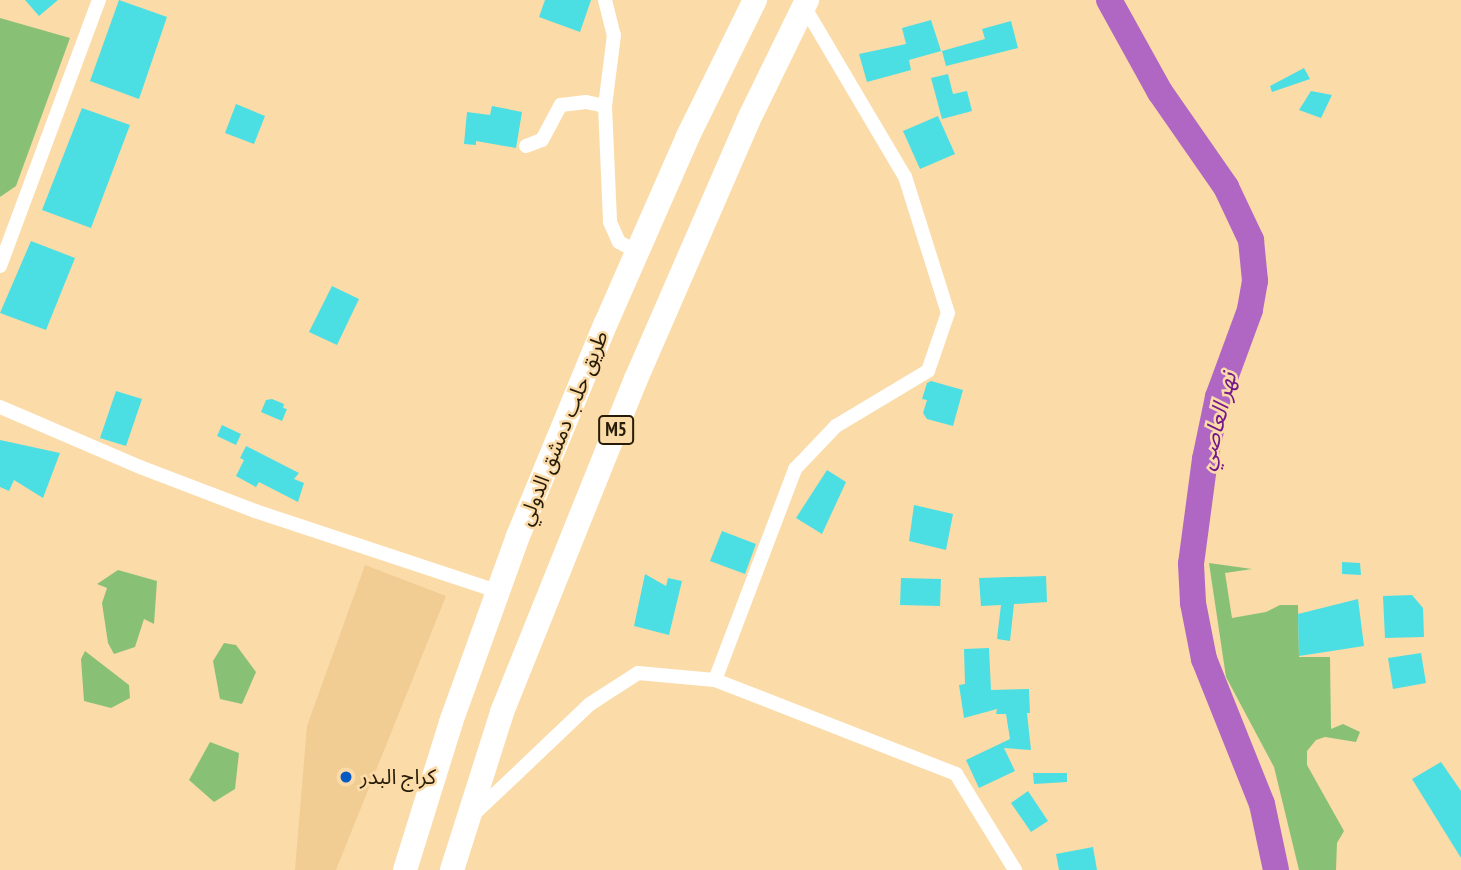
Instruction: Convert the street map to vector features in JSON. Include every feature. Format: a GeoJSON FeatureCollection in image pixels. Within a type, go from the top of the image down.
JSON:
{"type":"FeatureCollection","features":[{"type":"Feature","properties":{"kind":"highway","name":"طريق حلب دمشق الدولي"},"geometry":{"type":"LineString","coordinates":[[405,870],[451,722],[497,591],[637,252],[688,136],[755,0]]}},
{"type":"Feature","properties":{"kind":"highway","name":"M5"},"geometry":{"type":"LineString","coordinates":[[452,870],[502,712],[636,379],[748,121],[805,3]]}},
{"type":"Feature","properties":{"kind":"street"},"geometry":{"type":"LineString","coordinates":[[0,266],[99,0]]}},
{"type":"Feature","properties":{"kind":"street"},"geometry":{"type":"LineString","coordinates":[[605,0],[614,34],[605,106],[610,222],[619,242],[637,252]]}},
{"type":"Feature","properties":{"kind":"street"},"geometry":{"type":"LineString","coordinates":[[715,680],[795,469],[836,426],[928,372],[948,313],[905,177],[805,3]]}},
{"type":"Feature","properties":{"kind":"street"},"geometry":{"type":"LineString","coordinates":[[526,146],[541,140],[561,105],[586,102],[605,106]]}},
{"type":"Feature","properties":{"kind":"street"},"geometry":{"type":"LineString","coordinates":[[0,407],[140,467],[255,511],[497,591]]}},
{"type":"Feature","properties":{"kind":"street"},"geometry":{"type":"LineString","coordinates":[[467,821],[590,704],[638,673],[715,680],[956,774],[1015,870]]}},
{"type":"Feature","properties":{"kind":"shaded area"},"geometry":{"type":"Polygon","coordinates":[[[365,565],[446,596],[336,870],[295,870],[307,726],[365,565]]]}},
{"type":"Feature","properties":{"kind":"green space"},"geometry":{"type":"Polygon","coordinates":[[[0,18],[70,38],[16,186],[0,197],[0,18]]]}},
{"type":"Feature","properties":{"kind":"green space"},"geometry":{"type":"Polygon","coordinates":[[[1209,563],[1252,569],[1225,573],[1232,618],[1266,612],[1280,605],[1298,605],[1299,657],[1330,657],[1331,729],[1343,724],[1360,732],[1356,742],[1325,737],[1316,740],[1307,751],[1307,765],[1344,831],[1337,843],[1336,870],[1299,870],[1274,767],[1226,677],[1209,563]]]}},
{"type":"Feature","properties":{"kind":"green space"},"geometry":{"type":"Polygon","coordinates":[[[118,570],[157,581],[154,624],[144,619],[135,647],[114,654],[108,643],[102,603],[107,588],[97,584],[118,570]]]}},
{"type":"Feature","properties":{"kind":"green space"},"geometry":{"type":"Polygon","coordinates":[[[224,643],[236,645],[256,672],[242,704],[220,699],[213,661],[224,643]]]}},
{"type":"Feature","properties":{"kind":"green space"},"geometry":{"type":"Polygon","coordinates":[[[85,651],[129,685],[130,698],[111,708],[84,701],[81,659],[85,651]]]}},
{"type":"Feature","properties":{"kind":"green space"},"geometry":{"type":"Polygon","coordinates":[[[210,742],[239,753],[235,789],[214,802],[189,780],[210,742]]]}},
{"type":"Feature","properties":{"kind":"building"},"geometry":{"type":"Polygon","coordinates":[[[25,0],[58,0],[39,16],[25,0]]]}},
{"type":"Feature","properties":{"kind":"building"},"geometry":{"type":"Polygon","coordinates":[[[119,0],[167,17],[139,99],[90,81],[119,0]]]}},
{"type":"Feature","properties":{"kind":"building"},"geometry":{"type":"Polygon","coordinates":[[[545,0],[591,0],[580,32],[539,17],[545,0]]]}},
{"type":"Feature","properties":{"kind":"building"},"geometry":{"type":"Polygon","coordinates":[[[931,20],[941,51],[909,60],[911,70],[867,82],[859,54],[906,44],[902,28],[931,20]]]}},
{"type":"Feature","properties":{"kind":"building"},"geometry":{"type":"Polygon","coordinates":[[[1011,21],[1018,48],[946,66],[942,51],[985,39],[982,29],[1011,21]]]}},
{"type":"Feature","properties":{"kind":"building"},"geometry":{"type":"Polygon","coordinates":[[[1304,68],[1310,79],[1272,92],[1270,86],[1304,68]]]}},
{"type":"Feature","properties":{"kind":"building"},"geometry":{"type":"Polygon","coordinates":[[[948,74],[953,94],[967,91],[972,111],[942,119],[931,78],[948,74]]]}},
{"type":"Feature","properties":{"kind":"building"},"geometry":{"type":"Polygon","coordinates":[[[1311,91],[1332,95],[1321,118],[1299,110],[1311,91]]]}},
{"type":"Feature","properties":{"kind":"building"},"geometry":{"type":"Polygon","coordinates":[[[236,104],[265,116],[254,144],[225,133],[236,104]]]}},
{"type":"Feature","properties":{"kind":"building"},"geometry":{"type":"Polygon","coordinates":[[[492,106],[522,112],[516,148],[476,141],[476,145],[464,144],[467,112],[490,115],[492,106]]]}},
{"type":"Feature","properties":{"kind":"building"},"geometry":{"type":"Polygon","coordinates":[[[82,108],[130,125],[91,228],[42,210],[82,108]]]}},
{"type":"Feature","properties":{"kind":"building"},"geometry":{"type":"Polygon","coordinates":[[[938,116],[955,154],[920,169],[903,131],[938,116]]]}},
{"type":"Feature","properties":{"kind":"building"},"geometry":{"type":"Polygon","coordinates":[[[31,241],[75,258],[46,330],[0,313],[31,241]]]}},
{"type":"Feature","properties":{"kind":"building"},"geometry":{"type":"Polygon","coordinates":[[[332,286],[359,299],[337,345],[309,332],[332,286]]]}},
{"type":"Feature","properties":{"kind":"building"},"geometry":{"type":"Polygon","coordinates":[[[931,381],[963,390],[953,426],[927,419],[923,413],[927,400],[922,399],[927,383],[931,381]]]}},
{"type":"Feature","properties":{"kind":"building"},"geometry":{"type":"Polygon","coordinates":[[[116,391],[142,399],[126,446],[100,438],[116,391]]]}},
{"type":"Feature","properties":{"kind":"building"},"geometry":{"type":"Polygon","coordinates":[[[272,399],[284,404],[283,408],[287,409],[282,421],[261,412],[266,400],[272,399]]]}},
{"type":"Feature","properties":{"kind":"building"},"geometry":{"type":"Polygon","coordinates":[[[222,425],[241,434],[236,445],[217,436],[222,425]]]}},
{"type":"Feature","properties":{"kind":"building"},"geometry":{"type":"Polygon","coordinates":[[[0,440],[60,453],[43,498],[14,480],[9,491],[0,487],[0,440]]]}},
{"type":"Feature","properties":{"kind":"building"},"geometry":{"type":"Polygon","coordinates":[[[246,446],[299,473],[294,479],[304,483],[298,502],[259,482],[256,487],[236,476],[244,460],[240,458],[246,446]]]}},
{"type":"Feature","properties":{"kind":"building"},"geometry":{"type":"Polygon","coordinates":[[[827,470],[846,482],[822,534],[796,518],[827,470]]]}},
{"type":"Feature","properties":{"kind":"building"},"geometry":{"type":"Polygon","coordinates":[[[914,505],[953,514],[946,550],[909,541],[914,505]]]}},
{"type":"Feature","properties":{"kind":"building"},"geometry":{"type":"Polygon","coordinates":[[[722,531],[756,544],[745,574],[710,561],[722,531]]]}},
{"type":"Feature","properties":{"kind":"building"},"geometry":{"type":"Polygon","coordinates":[[[1342,562],[1360,563],[1361,575],[1342,574],[1342,562]]]}},
{"type":"Feature","properties":{"kind":"building"},"geometry":{"type":"Polygon","coordinates":[[[645,574],[666,586],[668,578],[682,581],[669,635],[634,626],[645,574]]]}},
{"type":"Feature","properties":{"kind":"building"},"geometry":{"type":"Polygon","coordinates":[[[1046,576],[1047,602],[1014,604],[1010,641],[997,639],[1001,605],[981,606],[979,578],[1046,576]]]}},
{"type":"Feature","properties":{"kind":"building"},"geometry":{"type":"Polygon","coordinates":[[[901,578],[941,579],[940,606],[900,605],[901,578]]]}},
{"type":"Feature","properties":{"kind":"building"},"geometry":{"type":"Polygon","coordinates":[[[1412,595],[1423,608],[1424,637],[1385,638],[1383,596],[1412,595]]]}},
{"type":"Feature","properties":{"kind":"building"},"geometry":{"type":"Polygon","coordinates":[[[1358,599],[1364,646],[1299,656],[1298,614],[1358,599]]]}},
{"type":"Feature","properties":{"kind":"building"},"geometry":{"type":"Polygon","coordinates":[[[989,648],[991,690],[1029,689],[1030,713],[1027,713],[1031,750],[1004,748],[1015,771],[979,788],[966,760],[1010,739],[1006,714],[996,714],[997,709],[964,718],[959,685],[965,684],[964,649],[989,648]]]}},
{"type":"Feature","properties":{"kind":"building"},"geometry":{"type":"Polygon","coordinates":[[[1421,653],[1426,683],[1393,689],[1388,658],[1421,653]]]}},
{"type":"Feature","properties":{"kind":"building"},"geometry":{"type":"Polygon","coordinates":[[[1441,762],[1461,791],[1461,858],[1412,779],[1441,762]]]}},
{"type":"Feature","properties":{"kind":"building"},"geometry":{"type":"Polygon","coordinates":[[[1033,773],[1067,773],[1067,782],[1034,784],[1033,773]]]}},
{"type":"Feature","properties":{"kind":"building"},"geometry":{"type":"Polygon","coordinates":[[[1028,791],[1048,821],[1031,832],[1011,803],[1028,791]]]}},
{"type":"Feature","properties":{"kind":"building"},"geometry":{"type":"Polygon","coordinates":[[[1093,847],[1097,870],[1059,870],[1056,854],[1093,847]]]}},
{"type":"Feature","properties":{"kind":"waterway","name":"نهر العاصي"},"geometry":{"type":"LineString","coordinates":[[1109,0],[1160,92],[1226,187],[1251,240],[1255,281],[1250,310],[1218,397],[1205,459],[1191,564],[1193,603],[1204,659],[1262,804],[1276,870]]}},
{"type":"Feature","properties":{"kind":"place","name":"كراج البدر"},"geometry":{"type":"Point","coordinates":[346,777]}}]}
